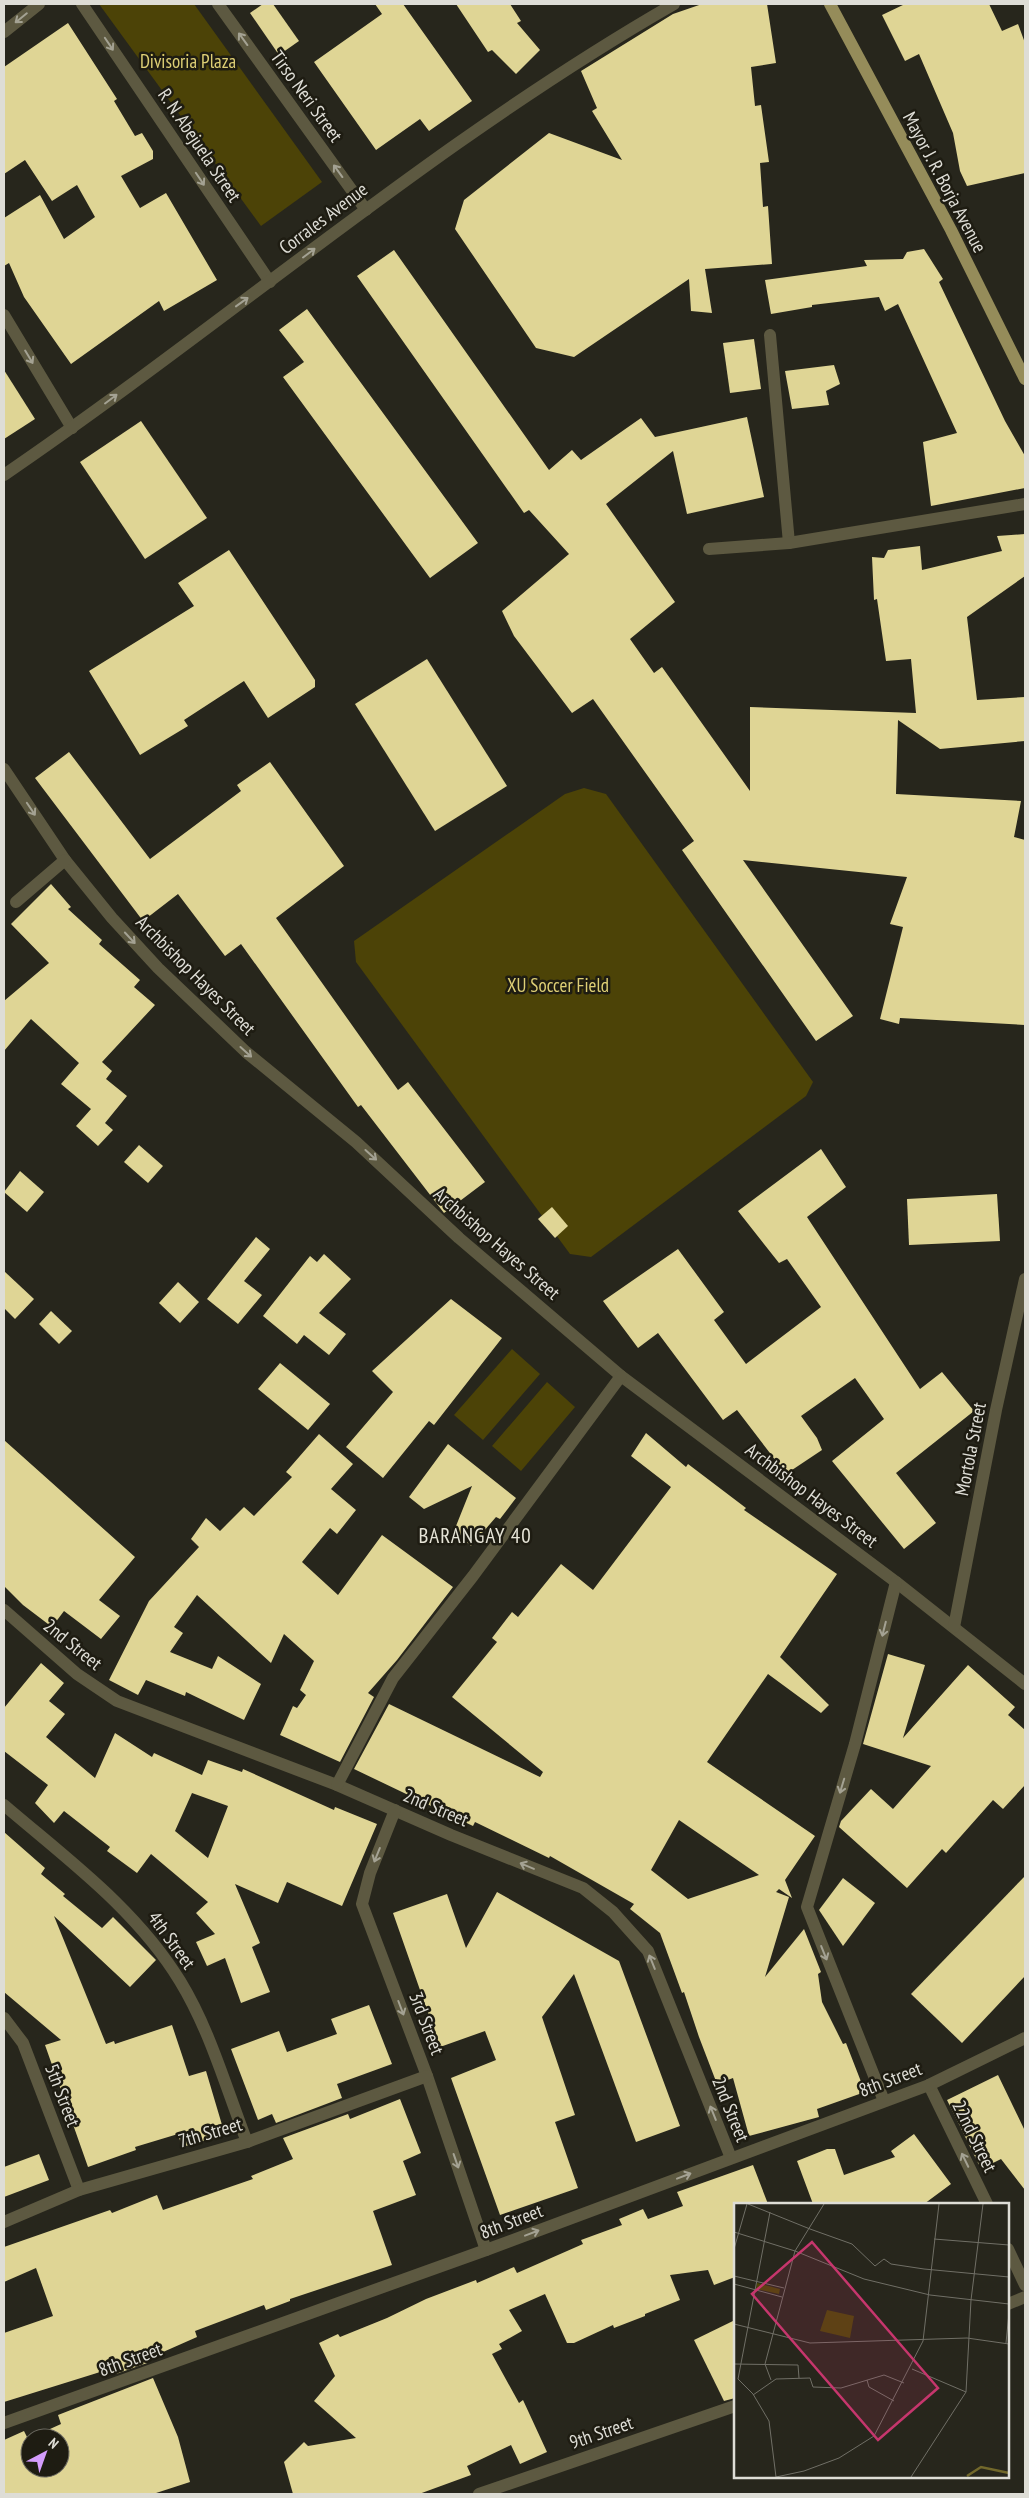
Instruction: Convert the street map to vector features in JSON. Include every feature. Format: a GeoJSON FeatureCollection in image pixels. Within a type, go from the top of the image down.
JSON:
{"type":"FeatureCollection","features":[{"type":"Feature","properties":{"kind":"main road","name":"Mayor J. R. Borja Avenue"},"geometry":{"type":"LineString","coordinates":[[830,4],[951,230],[1025,379]]}},
{"type":"Feature","properties":{"kind":"street"},"geometry":{"type":"LineString","coordinates":[[4,32],[39,4]]}},
{"type":"Feature","properties":{"kind":"street","name":"R. N. Abejuela Street"},"geometry":{"type":"LineString","coordinates":[[82,4],[270,282]]}},
{"type":"Feature","properties":{"kind":"street","name":"Tirso Neri Street"},"geometry":{"type":"LineString","coordinates":[[218,4],[366,210]]}},
{"type":"Feature","properties":{"kind":"street","name":"Corrales Avenue"},"geometry":{"type":"LineString","coordinates":[[4,475],[72,428],[366,210],[563,72],[674,4]]}},
{"type":"Feature","properties":{"kind":"street"},"geometry":{"type":"LineString","coordinates":[[4,315],[72,428]]}},
{"type":"Feature","properties":{"kind":"street"},"geometry":{"type":"LineString","coordinates":[[770,334],[789,543]]}},
{"type":"Feature","properties":{"kind":"street"},"geometry":{"type":"LineString","coordinates":[[708,549],[789,543],[1025,504]]}},
{"type":"Feature","properties":{"kind":"street","name":"Archbishop Hayes Street"},"geometry":{"type":"LineString","coordinates":[[4,769],[66,860],[112,918],[158,968],[246,1052],[356,1142],[459,1238],[621,1376],[896,1582],[1025,1684]]}},
{"type":"Feature","properties":{"kind":"street"},"geometry":{"type":"LineString","coordinates":[[16,902],[66,860]]}},
{"type":"Feature","properties":{"kind":"street","name":"Mortola Street"},"geometry":{"type":"LineString","coordinates":[[954,1627],[996,1410],[1025,1280]]}},
{"type":"Feature","properties":{"kind":"street"},"geometry":{"type":"LineString","coordinates":[[337,1785],[393,1678],[473,1576],[621,1376]]}},
{"type":"Feature","properties":{"kind":"street"},"geometry":{"type":"LineString","coordinates":[[884,2101],[807,1907],[855,1744],[896,1582]]}},
{"type":"Feature","properties":{"kind":"street","name":"2nd Street"},"geometry":{"type":"LineString","coordinates":[[4,1610],[77,1674],[117,1701],[337,1785],[583,1888],[631,1931],[648,1951],[731,2158]]}},
{"type":"Feature","properties":{"kind":"street","name":"4th Street"},"geometry":{"type":"LineString","coordinates":[[4,1805],[98,1884],[133,1918],[154,1943],[180,1981],[202,2023],[247,2142]]}},
{"type":"Feature","properties":{"kind":"street","name":"3rd Street"},"geometry":{"type":"LineString","coordinates":[[396,1810],[370,1873],[362,1904],[427,2076],[486,2250]]}},
{"type":"Feature","properties":{"kind":"street","name":"5th Street"},"geometry":{"type":"LineString","coordinates":[[4,2018],[23,2043],[79,2190]]}},
{"type":"Feature","properties":{"kind":"street","name":"8th Street"},"geometry":{"type":"LineString","coordinates":[[4,2423],[486,2250],[929,2085],[1025,2038]]}},
{"type":"Feature","properties":{"kind":"street","name":"7th Street"},"geometry":{"type":"LineString","coordinates":[[4,2222],[79,2190],[247,2142],[427,2076]]}},
{"type":"Feature","properties":{"kind":"street","name":"22nd Street"},"geometry":{"type":"LineString","coordinates":[[929,2085],[986,2203]]}},
{"type":"Feature","properties":{"kind":"street"},"geometry":{"type":"LineString","coordinates":[[1009,2250],[1025,2285]]}},
{"type":"Feature","properties":{"kind":"street"},"geometry":{"type":"LineString","coordinates":[[1009,2304],[1025,2297]]}},
{"type":"Feature","properties":{"kind":"street","name":"9th Street"},"geometry":{"type":"LineString","coordinates":[[479,2494],[734,2406]]}},
{"type":"Feature","properties":{"kind":"green space","name":"Divisoria Plaza"},"geometry":{"type":"Polygon","coordinates":[[[99,4],[194,4],[322,182],[261,226],[99,4]]]}},
{"type":"Feature","properties":{"kind":"green space","name":"XU Soccer Field"},"geometry":{"type":"Polygon","coordinates":[[[584,788],[606,794],[813,1082],[806,1096],[591,1257],[570,1254],[356,962],[354,941],[565,794],[584,788]]]}},
{"type":"Feature","properties":{"kind":"green space"},"geometry":{"type":"Polygon","coordinates":[[[512,1349],[540,1374],[483,1440],[454,1415],[512,1349]]]}},
{"type":"Feature","properties":{"kind":"green space"},"geometry":{"type":"Polygon","coordinates":[[[547,1382],[575,1407],[521,1471],[492,1446],[547,1382]]]}},
{"type":"Feature","properties":{"kind":"building"},"geometry":{"type":"Polygon","coordinates":[[[263,4],[273,4],[299,41],[279,55],[250,13],[263,4]]]}},
{"type":"Feature","properties":{"kind":"building"},"geometry":{"type":"Polygon","coordinates":[[[375,4],[403,4],[472,101],[429,131],[420,119],[376,150],[314,62],[382,14],[375,4]]]}},
{"type":"Feature","properties":{"kind":"building"},"geometry":{"type":"Polygon","coordinates":[[[456,4],[510,4],[521,21],[517,23],[540,50],[516,74],[492,50],[488,52],[456,4]]]}},
{"type":"Feature","properties":{"kind":"building"},"geometry":{"type":"Polygon","coordinates":[[[702,4],[767,4],[776,63],[751,67],[755,106],[761,105],[769,162],[760,163],[763,207],[768,206],[772,264],[705,269],[712,313],[691,311],[689,279],[574,357],[536,348],[455,229],[464,200],[549,133],[622,160],[592,111],[597,108],[581,71],[673,14],[702,4]]]}},
{"type":"Feature","properties":{"kind":"building"},"geometry":{"type":"Polygon","coordinates":[[[905,4],[989,4],[1002,31],[1018,24],[1025,43],[1025,173],[967,186],[960,171],[953,133],[919,54],[905,61],[882,15],[905,4]]]}},
{"type":"Feature","properties":{"kind":"building"},"geometry":{"type":"Polygon","coordinates":[[[68,23],[117,99],[114,101],[135,136],[142,133],[153,151],[153,159],[121,176],[140,208],[166,193],[217,280],[164,311],[159,301],[71,364],[24,297],[9,263],[4,266],[4,218],[40,195],[64,239],[95,217],[77,185],[52,201],[25,160],[4,174],[4,67],[68,23]]]}},
{"type":"Feature","properties":{"kind":"building"},"geometry":{"type":"Polygon","coordinates":[[[924,249],[943,279],[939,282],[1005,421],[1025,456],[1025,488],[931,506],[923,442],[957,433],[898,304],[885,311],[879,297],[812,305],[812,307],[771,314],[765,280],[867,266],[864,260],[903,259],[907,252],[924,249]]]}},
{"type":"Feature","properties":{"kind":"building"},"geometry":{"type":"Polygon","coordinates":[[[394,250],[549,470],[572,450],[581,460],[641,418],[655,437],[747,417],[764,497],[687,514],[673,451],[606,504],[675,602],[630,639],[654,673],[662,667],[750,791],[750,707],[916,713],[911,659],[886,661],[877,599],[874,600],[872,557],[884,558],[888,550],[920,546],[922,570],[1002,551],[997,536],[1025,534],[1025,576],[967,617],[977,700],[1025,697],[1025,741],[940,749],[898,720],[896,794],[1021,801],[1014,837],[1025,840],[1025,1025],[900,1018],[899,1024],[880,1019],[903,927],[890,924],[907,877],[743,860],[853,1016],[816,1041],[682,850],[694,841],[593,699],[572,713],[514,636],[502,611],[569,554],[529,510],[524,513],[357,276],[394,250]]]}},
{"type":"Feature","properties":{"kind":"building"},"geometry":{"type":"Polygon","coordinates":[[[307,309],[478,543],[430,578],[283,377],[304,362],[279,330],[307,309]]]}},
{"type":"Feature","properties":{"kind":"building"},"geometry":{"type":"Polygon","coordinates":[[[754,339],[761,389],[730,393],[723,343],[754,339]]]}},
{"type":"Feature","properties":{"kind":"building"},"geometry":{"type":"Polygon","coordinates":[[[834,365],[840,384],[826,391],[829,405],[792,409],[785,371],[834,365]]]}},
{"type":"Feature","properties":{"kind":"building"},"geometry":{"type":"Polygon","coordinates":[[[4,370],[35,419],[4,439],[4,370]]]}},
{"type":"Feature","properties":{"kind":"building"},"geometry":{"type":"Polygon","coordinates":[[[141,421],[207,518],[145,559],[80,462],[141,421]]]}},
{"type":"Feature","properties":{"kind":"building"},"geometry":{"type":"Polygon","coordinates":[[[229,550],[315,680],[315,687],[268,718],[244,681],[184,720],[188,726],[140,755],[89,671],[194,606],[178,583],[229,550]]]}},
{"type":"Feature","properties":{"kind":"building"},"geometry":{"type":"Polygon","coordinates":[[[427,659],[507,786],[435,831],[355,704],[427,659]]]}},
{"type":"Feature","properties":{"kind":"building"},"geometry":{"type":"Polygon","coordinates":[[[69,752],[150,859],[241,791],[237,785],[270,762],[344,866],[276,918],[398,1090],[408,1082],[485,1182],[444,1213],[361,1105],[358,1107],[241,944],[225,956],[178,894],[143,921],[35,778],[69,752]]]}},
{"type":"Feature","properties":{"kind":"building"},"geometry":{"type":"Polygon","coordinates":[[[51,884],[71,907],[68,909],[102,940],[99,944],[140,980],[134,987],[155,1005],[102,1062],[112,1071],[106,1079],[127,1096],[105,1123],[113,1130],[98,1146],[76,1126],[91,1109],[61,1084],[79,1063],[31,1019],[4,1051],[4,1001],[49,963],[11,924],[51,884]]]}},
{"type":"Feature","properties":{"kind":"building"},"geometry":{"type":"Polygon","coordinates":[[[139,1145],[163,1166],[148,1183],[124,1162],[139,1145]]]}},
{"type":"Feature","properties":{"kind":"building"},"geometry":{"type":"Polygon","coordinates":[[[821,1149],[846,1187],[807,1217],[920,1389],[942,1372],[974,1411],[896,1473],[936,1523],[904,1549],[832,1461],[884,1419],[855,1378],[801,1416],[817,1438],[822,1450],[786,1474],[737,1410],[723,1420],[658,1333],[638,1348],[603,1301],[678,1249],[724,1312],[714,1320],[746,1364],[821,1307],[787,1259],[779,1263],[738,1211],[821,1149]]]}},
{"type":"Feature","properties":{"kind":"building"},"geometry":{"type":"Polygon","coordinates":[[[20,1171],[44,1192],[27,1212],[4,1192],[20,1171]]]}},
{"type":"Feature","properties":{"kind":"building"},"geometry":{"type":"Polygon","coordinates":[[[997,1194],[1000,1241],[909,1245],[907,1199],[997,1194]]]}},
{"type":"Feature","properties":{"kind":"building"},"geometry":{"type":"Polygon","coordinates":[[[552,1207],[568,1226],[555,1238],[538,1219],[552,1207]]]}},
{"type":"Feature","properties":{"kind":"building"},"geometry":{"type":"Polygon","coordinates":[[[256,1237],[270,1249],[244,1281],[262,1295],[238,1324],[207,1299],[256,1237]]]}},
{"type":"Feature","properties":{"kind":"building"},"geometry":{"type":"Polygon","coordinates":[[[324,1254],[351,1279],[319,1313],[346,1334],[329,1355],[304,1335],[297,1344],[263,1316],[310,1256],[317,1262],[324,1254]]]}},
{"type":"Feature","properties":{"kind":"building"},"geometry":{"type":"Polygon","coordinates":[[[4,1271],[34,1299],[15,1319],[4,1308],[4,1271]]]}},
{"type":"Feature","properties":{"kind":"building"},"geometry":{"type":"Polygon","coordinates":[[[178,1282],[199,1302],[180,1323],[159,1303],[178,1282]]]}},
{"type":"Feature","properties":{"kind":"building"},"geometry":{"type":"Polygon","coordinates":[[[451,1299],[502,1338],[434,1425],[429,1421],[383,1478],[346,1447],[393,1392],[372,1371],[451,1299]]]}},
{"type":"Feature","properties":{"kind":"building"},"geometry":{"type":"Polygon","coordinates":[[[51,1311],[72,1331],[59,1344],[39,1324],[51,1311]]]}},
{"type":"Feature","properties":{"kind":"building"},"geometry":{"type":"Polygon","coordinates":[[[280,1363],[330,1404],[308,1430],[258,1389],[280,1363]]]}},
{"type":"Feature","properties":{"kind":"building"},"geometry":{"type":"Polygon","coordinates":[[[646,1433],[686,1467],[688,1464],[746,1508],[744,1510],[837,1574],[780,1657],[829,1705],[821,1713],[768,1674],[707,1762],[815,1836],[785,1880],[792,1898],[779,1889],[776,1892],[789,1897],[765,1977],[804,1929],[821,1972],[818,1974],[822,2002],[843,2044],[846,2043],[865,2092],[817,2109],[819,2117],[749,2136],[733,2078],[717,2084],[684,1992],[682,1993],[660,1933],[630,1909],[634,1904],[550,1856],[549,1858],[475,1822],[473,1826],[354,1769],[389,1704],[540,1777],[543,1772],[452,1697],[497,1642],[492,1638],[512,1612],[518,1617],[561,1564],[593,1590],[671,1487],[631,1456],[646,1433]],[[679,1820],[651,1870],[688,1899],[759,1875],[679,1820]]]}},
{"type":"Feature","properties":{"kind":"building"},"geometry":{"type":"Polygon","coordinates":[[[319,1434],[353,1464],[331,1489],[356,1510],[337,1534],[330,1528],[302,1562],[338,1595],[382,1535],[453,1587],[397,1660],[368,1693],[374,1697],[340,1762],[280,1735],[293,1706],[297,1708],[306,1695],[300,1690],[314,1661],[284,1634],[271,1663],[197,1595],[174,1627],[183,1633],[170,1652],[212,1669],[218,1656],[261,1684],[244,1720],[186,1692],[185,1696],[146,1680],[138,1695],[109,1680],[149,1601],[199,1547],[191,1539],[206,1518],[220,1531],[244,1507],[254,1516],[292,1477],[286,1472],[319,1434]]]}},
{"type":"Feature","properties":{"kind":"building"},"geometry":{"type":"Polygon","coordinates":[[[4,1440],[135,1557],[99,1600],[120,1616],[101,1639],[64,1611],[52,1627],[23,1605],[4,1586],[4,1440]]]}},
{"type":"Feature","properties":{"kind":"building"},"geometry":{"type":"Polygon","coordinates":[[[448,1444],[516,1498],[500,1519],[496,1517],[471,1546],[454,1531],[472,1486],[424,1509],[409,1497],[448,1444]]]}},
{"type":"Feature","properties":{"kind":"building"},"geometry":{"type":"Polygon","coordinates":[[[888,1654],[925,1665],[903,1738],[968,1665],[1015,1707],[1008,1715],[1025,1730],[1025,1785],[1003,1809],[993,1800],[946,1853],[942,1849],[907,1888],[839,1827],[841,1821],[871,1789],[893,1809],[931,1766],[863,1744],[888,1654]]]}},
{"type":"Feature","properties":{"kind":"building"},"geometry":{"type":"Polygon","coordinates":[[[41,1663],[64,1683],[49,1701],[65,1714],[46,1737],[95,1778],[115,1733],[152,1757],[154,1753],[202,1775],[208,1760],[242,1772],[243,1769],[334,1810],[335,1807],[377,1824],[342,1906],[287,1882],[278,1903],[235,1884],[260,1943],[252,1947],[270,1992],[241,2003],[225,1958],[207,1966],[196,1942],[215,1934],[196,1913],[208,1902],[151,1854],[137,1873],[107,1851],[110,1847],[64,1811],[54,1823],[35,1803],[48,1785],[4,1751],[4,1708],[41,1663]],[[192,1793],[175,1831],[208,1858],[228,1806],[192,1793]]]}},
{"type":"Feature","properties":{"kind":"building"},"geometry":{"type":"Polygon","coordinates":[[[4,1832],[45,1868],[41,1874],[65,1894],[63,1896],[102,1928],[113,1917],[156,1960],[130,1987],[54,1916],[106,2044],[114,2041],[115,2044],[172,2025],[189,2076],[206,2071],[225,2135],[182,2147],[178,2134],[135,2147],[136,2150],[88,2167],[45,2045],[61,2040],[4,1992],[4,1832]]]}},
{"type":"Feature","properties":{"kind":"building"},"geometry":{"type":"Polygon","coordinates":[[[1025,1876],[1025,1976],[962,2043],[911,1994],[1025,1876]]]}},
{"type":"Feature","properties":{"kind":"building"},"geometry":{"type":"Polygon","coordinates":[[[843,1878],[875,1903],[843,1946],[819,1910],[843,1878]]]}},
{"type":"Feature","properties":{"kind":"building"},"geometry":{"type":"Polygon","coordinates":[[[497,1892],[619,1961],[680,2126],[636,2142],[574,1974],[542,2017],[575,2115],[555,2122],[578,2188],[500,2215],[451,2078],[496,2060],[485,2031],[440,2047],[393,1913],[447,1894],[466,1948],[497,1892]]]}},
{"type":"Feature","properties":{"kind":"building"},"geometry":{"type":"Polygon","coordinates":[[[369,2005],[392,2064],[337,2084],[342,2098],[276,2123],[272,2114],[258,2120],[231,2049],[279,2031],[287,2052],[337,2034],[331,2019],[369,2005]]]}},
{"type":"Feature","properties":{"kind":"building"},"geometry":{"type":"Polygon","coordinates":[[[998,2075],[1025,2131],[1025,2190],[1001,2159],[981,2169],[947,2100],[998,2075]]]}},
{"type":"Feature","properties":{"kind":"building"},"geometry":{"type":"Polygon","coordinates":[[[400,2099],[421,2153],[403,2161],[416,2195],[373,2211],[392,2265],[290,2299],[290,2301],[266,2310],[264,2305],[195,2331],[197,2337],[145,2360],[147,2363],[116,2374],[113,2368],[4,2402],[4,2333],[53,2316],[36,2268],[4,2282],[4,2247],[110,2210],[112,2213],[157,2195],[163,2210],[253,2179],[251,2176],[293,2159],[283,2138],[348,2114],[350,2119],[400,2099]]]}},
{"type":"Feature","properties":{"kind":"building"},"geometry":{"type":"Polygon","coordinates":[[[914,2134],[951,2184],[925,2203],[813,2203],[797,2161],[827,2149],[835,2149],[844,2175],[895,2157],[891,2151],[914,2134]]]}},
{"type":"Feature","properties":{"kind":"building"},"geometry":{"type":"Polygon","coordinates":[[[39,2154],[49,2180],[4,2197],[4,2167],[39,2154]]]}},
{"type":"Feature","properties":{"kind":"building"},"geometry":{"type":"Polygon","coordinates":[[[753,2165],[768,2203],[734,2203],[734,2277],[714,2285],[708,2270],[670,2275],[680,2300],[614,2328],[613,2325],[574,2343],[567,2343],[545,2294],[509,2310],[522,2331],[499,2344],[502,2349],[492,2354],[519,2403],[523,2400],[547,2452],[520,2464],[511,2445],[467,2466],[471,2475],[419,2494],[293,2494],[284,2462],[304,2442],[308,2446],[356,2438],[314,2401],[335,2376],[319,2343],[338,2334],[340,2337],[387,2318],[426,2299],[476,2280],[477,2283],[514,2267],[517,2273],[583,2244],[581,2240],[622,2225],[619,2219],[643,2209],[648,2219],[683,2206],[677,2192],[753,2165]]]}},
{"type":"Feature","properties":{"kind":"building"},"geometry":{"type":"Polygon","coordinates":[[[734,2320],[734,2398],[724,2401],[694,2340],[734,2320]]]}},
{"type":"Feature","properties":{"kind":"building"},"geometry":{"type":"Polygon","coordinates":[[[153,2378],[178,2437],[190,2482],[153,2494],[4,2494],[4,2440],[20,2433],[20,2478],[70,2478],[70,2428],[52,2428],[61,2424],[58,2415],[153,2378]]]}},
{"type":"Feature","properties":{"kind":"district","name":"BARANGAY 40"},"geometry":{"type":"Point","coordinates":[475,1536]}}]}
